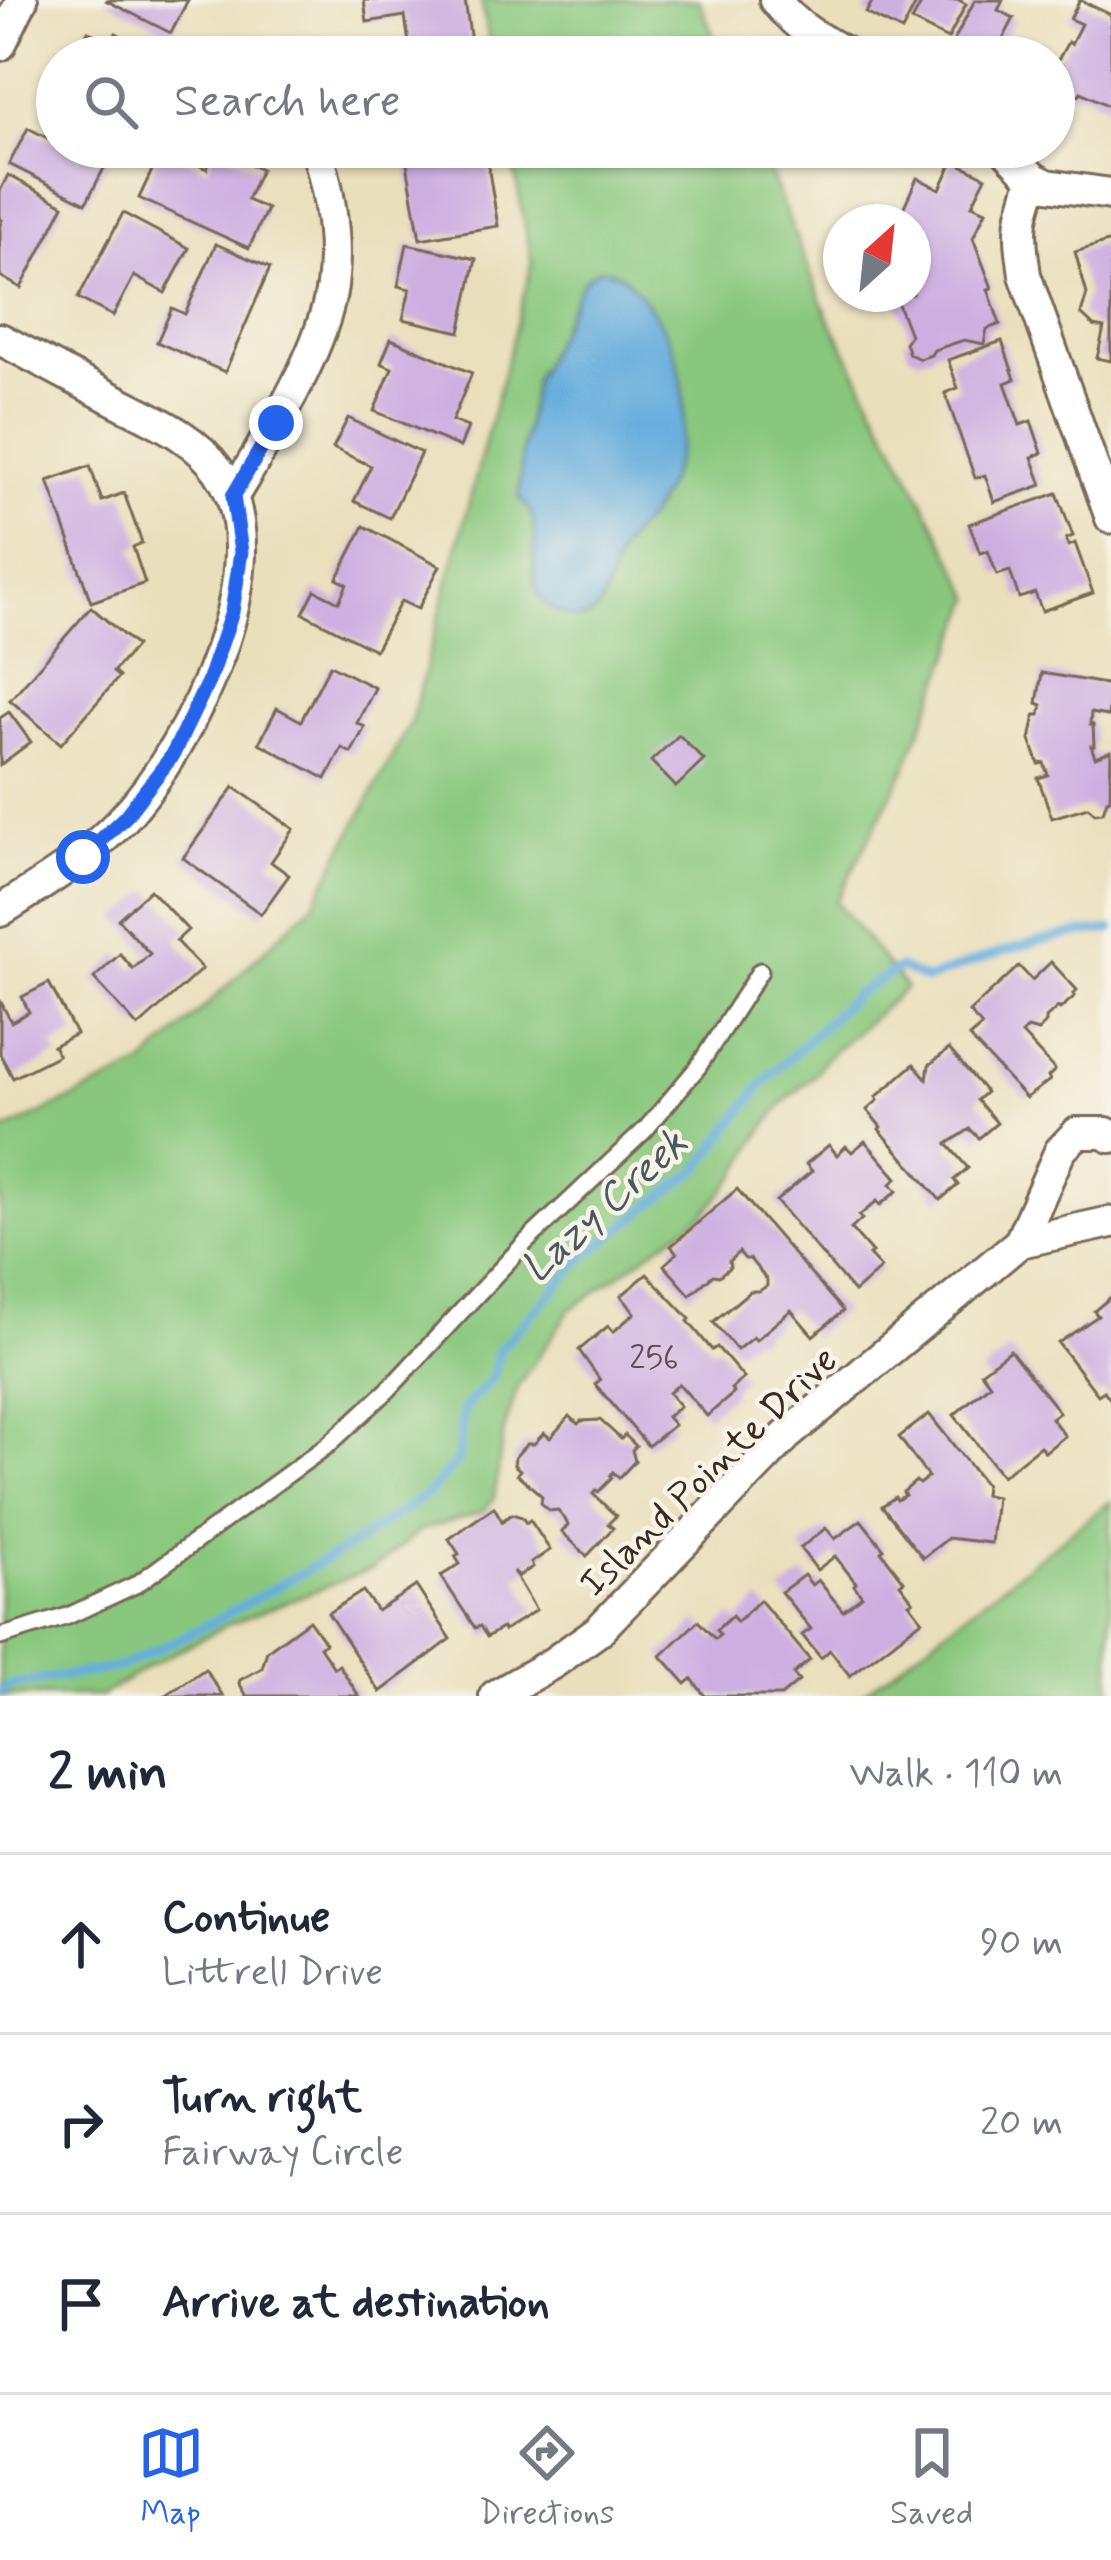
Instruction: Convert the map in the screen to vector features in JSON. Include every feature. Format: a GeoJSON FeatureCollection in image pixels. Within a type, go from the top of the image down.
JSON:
{"type":"FeatureCollection","features":[{"type":"Feature","properties":{"kind":"street"},"geometry":{"type":"LineString","coordinates":[[0,45],[22,0]]}},
{"type":"Feature","properties":{"kind":"street"},"geometry":{"type":"LineString","coordinates":[[775,0],[813,36]]}},
{"type":"Feature","properties":{"kind":"street"},"geometry":{"type":"LineString","coordinates":[[233,496],[276,423],[317,338],[332,287],[333,238],[320,168]]}},
{"type":"Feature","properties":{"kind":"street"},"geometry":{"type":"LineString","coordinates":[[1023,168],[1033,178],[1065,189],[1111,194]]}},
{"type":"Feature","properties":{"kind":"street"},"geometry":{"type":"LineString","coordinates":[[1033,178],[1022,214],[1025,275],[1111,518]]}},
{"type":"Feature","properties":{"kind":"street"},"geometry":{"type":"LineString","coordinates":[[0,339],[197,447],[217,468],[233,496],[241,552],[232,612],[208,682],[172,756],[125,817],[83,857],[0,911]]}},
{"type":"Feature","properties":{"kind":"street","name":"Island Pointe Drive"},"geometry":{"type":"LineString","coordinates":[[495,1696],[598,1631],[786,1436],[1020,1242],[1060,1150],[1077,1133],[1106,1132],[1111,1137]]}},
{"type":"Feature","properties":{"kind":"street","name":"Island Pointe Drive"},"geometry":{"type":"LineString","coordinates":[[1020,1242],[1111,1222]]}},
{"type":"Feature","properties":{"kind":"lane"},"geometry":{"type":"LineString","coordinates":[[0,1637],[68,1616],[136,1584],[328,1445],[388,1390],[526,1242],[644,1130],[698,1067],[760,971]]}},
{"type":"Feature","properties":{"kind":"green space"},"geometry":{"type":"Polygon","coordinates":[[[481,0],[699,0],[714,36],[488,36],[481,0]]]}},
{"type":"Feature","properties":{"kind":"green space"},"geometry":{"type":"Polygon","coordinates":[[[514,168],[768,168],[823,312],[973,598],[906,767],[836,902],[906,988],[785,1101],[737,1175],[705,1213],[570,1310],[518,1386],[503,1434],[494,1498],[482,1512],[421,1530],[374,1568],[229,1624],[101,1696],[0,1696],[0,1133],[144,1065],[314,903],[412,719],[532,264],[514,168]]]}},
{"type":"Feature","properties":{"kind":"green space"},"geometry":{"type":"Polygon","coordinates":[[[1111,1501],[1111,1696],[860,1696],[1111,1501]]]}},
{"type":"Feature","properties":{"kind":"water"},"geometry":{"type":"Polygon","coordinates":[[[598,269],[626,279],[663,327],[674,352],[684,404],[677,457],[667,483],[650,514],[620,551],[602,603],[586,618],[573,618],[556,611],[538,593],[533,520],[519,497],[522,451],[534,381],[583,281],[598,269]]]}},
{"type":"Feature","properties":{"kind":"building"},"geometry":{"type":"Polygon","coordinates":[[[105,0],[188,0],[171,33],[105,0]]]}},
{"type":"Feature","properties":{"kind":"building"},"geometry":{"type":"Polygon","coordinates":[[[364,0],[465,0],[470,36],[408,36],[405,16],[367,22],[364,0]]]}},
{"type":"Feature","properties":{"kind":"building"},"geometry":{"type":"Polygon","coordinates":[[[873,0],[918,0],[902,31],[866,13],[873,0]]]}},
{"type":"Feature","properties":{"kind":"building"},"geometry":{"type":"Polygon","coordinates":[[[923,0],[966,4],[950,36],[912,21],[923,0]]]}},
{"type":"Feature","properties":{"kind":"building"},"geometry":{"type":"Polygon","coordinates":[[[975,0],[1003,0],[998,10],[1014,18],[1005,36],[956,36],[975,0]]]}},
{"type":"Feature","properties":{"kind":"building"},"geometry":{"type":"Polygon","coordinates":[[[1080,0],[1111,15],[1111,107],[1075,93],[1075,36],[1081,24],[1070,19],[1080,0]]]}},
{"type":"Feature","properties":{"kind":"building"},"geometry":{"type":"Polygon","coordinates":[[[28,128],[36,132],[36,168],[104,168],[86,203],[9,164],[28,128]]]}},
{"type":"Feature","properties":{"kind":"building"},"geometry":{"type":"Polygon","coordinates":[[[153,168],[259,168],[247,200],[267,209],[249,248],[139,198],[153,168]]]}},
{"type":"Feature","properties":{"kind":"building"},"geometry":{"type":"Polygon","coordinates":[[[408,168],[488,168],[498,226],[420,239],[408,168]]]}},
{"type":"Feature","properties":{"kind":"building"},"geometry":{"type":"Polygon","coordinates":[[[950,168],[967,168],[986,177],[972,205],[986,211],[973,238],[1000,324],[987,329],[984,344],[964,340],[920,359],[909,354],[905,343],[910,335],[901,312],[931,312],[931,204],[905,204],[917,178],[940,189],[950,168]]]}},
{"type":"Feature","properties":{"kind":"building"},"geometry":{"type":"Polygon","coordinates":[[[8,175],[64,205],[21,288],[0,276],[0,191],[8,175]]]}},
{"type":"Feature","properties":{"kind":"building"},"geometry":{"type":"Polygon","coordinates":[[[123,213],[189,248],[165,293],[134,276],[113,316],[78,298],[123,213]]]}},
{"type":"Feature","properties":{"kind":"building"},"geometry":{"type":"Polygon","coordinates":[[[1111,241],[1111,361],[1097,358],[1104,328],[1081,314],[1087,294],[1075,252],[1111,241]]]}},
{"type":"Feature","properties":{"kind":"building"},"geometry":{"type":"Polygon","coordinates":[[[216,244],[270,268],[225,372],[157,342],[172,308],[185,314],[216,244]]]}},
{"type":"Feature","properties":{"kind":"building"},"geometry":{"type":"Polygon","coordinates":[[[407,244],[476,259],[460,332],[403,319],[410,289],[398,286],[407,244]]]}},
{"type":"Feature","properties":{"kind":"building"},"geometry":{"type":"Polygon","coordinates":[[[391,339],[472,373],[452,421],[468,427],[460,447],[374,411],[392,368],[381,363],[391,339]]]}},
{"type":"Feature","properties":{"kind":"building"},"geometry":{"type":"Polygon","coordinates":[[[1002,341],[1015,379],[1005,383],[1020,425],[1031,421],[1042,453],[1032,457],[1042,485],[994,502],[985,475],[975,478],[945,393],[958,388],[948,360],[1002,341]]]}},
{"type":"Feature","properties":{"kind":"building"},"geometry":{"type":"Polygon","coordinates":[[[348,418],[421,453],[390,518],[354,501],[371,466],[333,448],[348,418]]]}},
{"type":"Feature","properties":{"kind":"building"},"geometry":{"type":"Polygon","coordinates":[[[90,466],[102,501],[124,493],[142,543],[133,547],[145,583],[91,602],[48,481],[90,466]]]}},
{"type":"Feature","properties":{"kind":"building"},"geometry":{"type":"Polygon","coordinates":[[[1057,493],[1073,536],[1066,539],[1069,546],[1075,543],[1093,593],[1042,611],[1035,593],[1019,598],[1010,571],[997,575],[988,551],[980,553],[969,524],[1057,493]]]}},
{"type":"Feature","properties":{"kind":"building"},"geometry":{"type":"Polygon","coordinates":[[[364,526],[440,566],[418,609],[401,601],[375,650],[303,613],[315,590],[339,602],[347,584],[337,579],[364,526]]]}},
{"type":"Feature","properties":{"kind":"building"},"geometry":{"type":"Polygon","coordinates":[[[91,607],[136,646],[113,672],[119,677],[61,744],[10,700],[91,607]]]}},
{"type":"Feature","properties":{"kind":"building"},"geometry":{"type":"Polygon","coordinates":[[[330,665],[375,688],[357,723],[365,727],[351,753],[342,748],[326,779],[259,743],[277,708],[301,721],[330,665]]]}},
{"type":"Feature","properties":{"kind":"building"},"geometry":{"type":"Polygon","coordinates":[[[1042,673],[1111,685],[1108,716],[1091,713],[1090,725],[1095,757],[1111,751],[1110,799],[1103,812],[1088,807],[1052,818],[1038,778],[1048,775],[1030,740],[1042,705],[1037,703],[1042,673]]]}},
{"type":"Feature","properties":{"kind":"building"},"geometry":{"type":"Polygon","coordinates":[[[9,712],[31,742],[0,765],[0,718],[9,712]]]}},
{"type":"Feature","properties":{"kind":"building"},"geometry":{"type":"Polygon","coordinates":[[[679,735],[704,760],[676,787],[651,761],[679,735]]]}},
{"type":"Feature","properties":{"kind":"building"},"geometry":{"type":"Polygon","coordinates":[[[234,787],[294,829],[271,862],[289,875],[261,914],[183,858],[234,787]]]}},
{"type":"Feature","properties":{"kind":"building"},"geometry":{"type":"Polygon","coordinates":[[[150,890],[188,930],[176,941],[202,969],[138,1027],[94,978],[120,954],[133,969],[150,954],[118,919],[150,890]]]}},
{"type":"Feature","properties":{"kind":"building"},"geometry":{"type":"Polygon","coordinates":[[[1051,962],[1077,990],[1038,1031],[1028,1028],[1022,1034],[1055,1070],[1050,1080],[1026,1098],[969,1037],[982,1026],[969,1012],[1019,966],[1032,980],[1051,962]]]}},
{"type":"Feature","properties":{"kind":"building"},"geometry":{"type":"Polygon","coordinates":[[[49,983],[76,1034],[53,1046],[58,1055],[13,1078],[0,1054],[0,1000],[11,1022],[29,1012],[22,997],[49,983]]]}},
{"type":"Feature","properties":{"kind":"building"},"geometry":{"type":"Polygon","coordinates":[[[949,1049],[986,1092],[977,1100],[997,1123],[979,1138],[970,1129],[947,1144],[968,1168],[954,1180],[958,1185],[940,1200],[867,1110],[914,1064],[927,1079],[929,1065],[949,1049]]]}},
{"type":"Feature","properties":{"kind":"building"},"geometry":{"type":"Polygon","coordinates":[[[865,1141],[897,1178],[891,1184],[897,1191],[880,1205],[877,1201],[851,1229],[881,1268],[854,1292],[776,1201],[812,1171],[806,1164],[829,1145],[837,1155],[846,1146],[852,1152],[865,1141]]]}},
{"type":"Feature","properties":{"kind":"building"},"geometry":{"type":"Polygon","coordinates":[[[737,1189],[843,1311],[813,1336],[791,1310],[737,1350],[713,1322],[750,1291],[767,1286],[750,1259],[739,1252],[729,1261],[730,1267],[690,1295],[664,1265],[677,1253],[671,1246],[737,1189]]]}},
{"type":"Feature","properties":{"kind":"building"},"geometry":{"type":"Polygon","coordinates":[[[647,1274],[712,1350],[717,1347],[744,1378],[707,1416],[679,1384],[669,1393],[680,1406],[667,1417],[674,1425],[648,1446],[595,1384],[600,1380],[579,1350],[608,1326],[613,1332],[635,1313],[621,1296],[647,1274]]]}},
{"type":"Feature","properties":{"kind":"building"},"geometry":{"type":"Polygon","coordinates":[[[1111,1297],[1111,1400],[1104,1391],[1098,1395],[1058,1343],[1098,1316],[1094,1311],[1111,1297]]]}},
{"type":"Feature","properties":{"kind":"building"},"geometry":{"type":"Polygon","coordinates":[[[1010,1350],[1059,1412],[1051,1418],[1065,1436],[1045,1452],[1040,1446],[1002,1476],[954,1415],[990,1384],[981,1372],[1010,1350]]]}},
{"type":"Feature","properties":{"kind":"building"},"geometry":{"type":"Polygon","coordinates":[[[929,1414],[985,1485],[984,1495],[996,1497],[991,1543],[948,1538],[923,1558],[882,1506],[928,1477],[899,1437],[929,1414]]]}},
{"type":"Feature","properties":{"kind":"building"},"geometry":{"type":"Polygon","coordinates":[[[570,1416],[578,1424],[600,1420],[636,1446],[632,1450],[635,1461],[619,1478],[613,1472],[593,1494],[616,1516],[608,1524],[613,1528],[587,1556],[562,1532],[568,1525],[565,1519],[541,1503],[542,1496],[517,1474],[520,1470],[514,1465],[527,1444],[534,1444],[544,1433],[550,1438],[570,1416]]]}},
{"type":"Feature","properties":{"kind":"building"},"geometry":{"type":"Polygon","coordinates":[[[494,1507],[502,1521],[512,1514],[526,1523],[530,1520],[550,1550],[519,1576],[513,1571],[536,1610],[487,1637],[480,1626],[475,1628],[441,1576],[460,1564],[449,1539],[494,1507]]]}},
{"type":"Feature","properties":{"kind":"building"},"geometry":{"type":"Polygon","coordinates":[[[861,1520],[904,1581],[900,1584],[922,1620],[850,1676],[830,1650],[821,1658],[802,1635],[811,1629],[781,1592],[804,1575],[812,1585],[818,1580],[843,1611],[862,1596],[835,1556],[817,1570],[800,1548],[826,1528],[835,1539],[861,1520]]]}},
{"type":"Feature","properties":{"kind":"building"},"geometry":{"type":"Polygon","coordinates":[[[416,1586],[451,1639],[380,1692],[328,1613],[363,1591],[377,1611],[416,1586]]]}},
{"type":"Feature","properties":{"kind":"building"},"geometry":{"type":"Polygon","coordinates":[[[760,1600],[810,1660],[793,1674],[799,1681],[781,1696],[705,1696],[692,1679],[686,1684],[661,1656],[698,1621],[715,1639],[720,1635],[716,1630],[732,1616],[737,1622],[760,1600]]]}},
{"type":"Feature","properties":{"kind":"building"},"geometry":{"type":"Polygon","coordinates":[[[309,1620],[325,1643],[320,1647],[334,1668],[339,1665],[359,1696],[247,1696],[240,1680],[262,1668],[267,1651],[309,1620]]]}},
{"type":"Feature","properties":{"kind":"building"},"geometry":{"type":"Polygon","coordinates":[[[205,1669],[223,1696],[165,1696],[205,1669]]]}},
{"type":"Feature","properties":{"kind":"waterway","name":"Lazy Creek"},"geometry":{"type":"LineString","coordinates":[[0,1692],[11,1685],[120,1667],[347,1548],[428,1494],[458,1460],[463,1410],[492,1378],[500,1348],[585,1256],[700,1168],[765,1081],[857,993],[900,968],[927,980],[1017,948],[1111,930]]}},
{"type":"Feature","properties":{"kind":"route"},"geometry":{"type":"LineString","coordinates":[[83,857],[125,817],[172,756],[208,682],[232,612],[241,552],[233,496],[276,423]]}}]}
